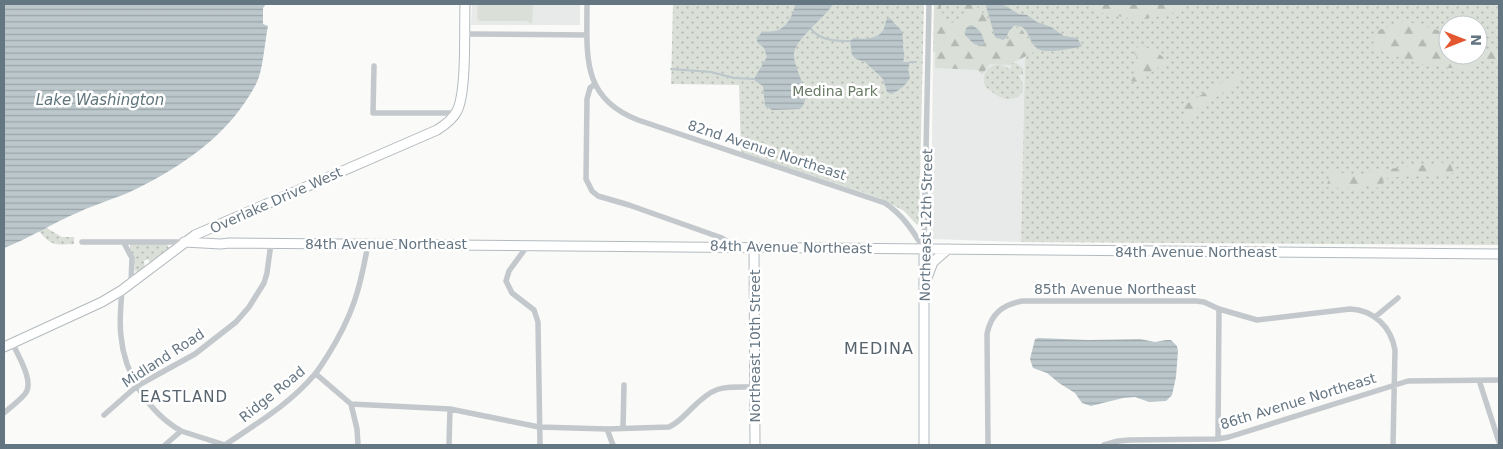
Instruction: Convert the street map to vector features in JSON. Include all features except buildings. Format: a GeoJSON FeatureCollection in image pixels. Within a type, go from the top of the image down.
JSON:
{"type":"FeatureCollection","features":[{"type":"Feature","properties":{"kind":"main road"},"geometry":{"type":"LineString","coordinates":[[456,113],[463,88],[465,4]]}},
{"type":"Feature","properties":{"kind":"main road","name":"Overlake Drive West"},"geometry":{"type":"LineString","coordinates":[[4,347],[80,313],[122,290],[184,242],[211,228],[438,130],[456,113]]}},
{"type":"Feature","properties":{"kind":"main road"},"geometry":{"type":"LineString","coordinates":[[211,228],[215,237],[229,242]]}},
{"type":"Feature","properties":{"kind":"main road","name":"84th Avenue Northeast"},"geometry":{"type":"LineString","coordinates":[[184,242],[221,244],[229,242],[1499,254]]}},
{"type":"Feature","properties":{"kind":"main road","name":"Northeast 10th Street"},"geometry":{"type":"LineString","coordinates":[[754,247],[755,445]]}},
{"type":"Feature","properties":{"kind":"main road","name":"Northeast 12th Street"},"geometry":{"type":"LineString","coordinates":[[924,249],[924,445]]}},
{"type":"Feature","properties":{"kind":"main road"},"geometry":{"type":"LineString","coordinates":[[925,285],[933,262],[948,249]]}},
{"type":"Feature","properties":{"kind":"street"},"geometry":{"type":"LineString","coordinates":[[587,4],[588,66],[595,84],[590,88],[587,99],[586,179],[592,191],[598,196],[722,238],[734,246]]}},
{"type":"Feature","properties":{"kind":"street","name":"Northeast 12th Street"},"geometry":{"type":"LineString","coordinates":[[924,249],[929,4]]}},
{"type":"Feature","properties":{"kind":"street"},"geometry":{"type":"LineString","coordinates":[[464,34],[587,35]]}},
{"type":"Feature","properties":{"kind":"street"},"geometry":{"type":"LineString","coordinates":[[374,66],[372,112],[456,113]]}},
{"type":"Feature","properties":{"kind":"street","name":"82nd Avenue Northeast"},"geometry":{"type":"LineString","coordinates":[[595,84],[608,102],[628,116],[873,198],[895,210],[910,226],[924,249]]}},
{"type":"Feature","properties":{"kind":"street"},"geometry":{"type":"LineString","coordinates":[[910,226],[918,228],[926,219]]}},
{"type":"Feature","properties":{"kind":"street","name":"84th Avenue Northeast"},"geometry":{"type":"LineString","coordinates":[[82,242],[184,242]]}},
{"type":"Feature","properties":{"kind":"street"},"geometry":{"type":"LineString","coordinates":[[124,242],[132,258],[131,282]]}},
{"type":"Feature","properties":{"kind":"street","name":"Midland Road"},"geometry":{"type":"LineString","coordinates":[[104,415],[137,386],[196,354],[236,322],[249,307],[264,283],[271,243]]}},
{"type":"Feature","properties":{"kind":"street","name":"Ridge Road"},"geometry":{"type":"LineString","coordinates":[[225,445],[272,413],[316,374],[352,312],[359,292],[368,244]]}},
{"type":"Feature","properties":{"kind":"street"},"geometry":{"type":"LineString","coordinates":[[528,245],[509,271],[506,281],[512,293],[534,310],[538,322],[540,445]]}},
{"type":"Feature","properties":{"kind":"street"},"geometry":{"type":"LineString","coordinates":[[122,290],[121,338],[129,369],[137,386],[152,407],[174,427],[225,445]]}},
{"type":"Feature","properties":{"kind":"street"},"geometry":{"type":"LineString","coordinates":[[1393,445],[1395,350],[1393,342],[1382,323],[1375,316],[1398,298]]}},
{"type":"Feature","properties":{"kind":"street","name":"85th Avenue Northeast"},"geometry":{"type":"LineString","coordinates":[[988,445],[987,334],[992,318],[1001,308],[1012,303],[1022,301],[1196,301],[1257,320],[1350,309],[1363,310],[1375,316]]}},
{"type":"Feature","properties":{"kind":"street"},"geometry":{"type":"LineString","coordinates":[[1218,439],[1219,309]]}},
{"type":"Feature","properties":{"kind":"street"},"geometry":{"type":"LineString","coordinates":[[4,413],[25,394],[29,387],[28,376],[12,342]]}},
{"type":"Feature","properties":{"kind":"street"},"geometry":{"type":"LineString","coordinates":[[316,374],[351,404],[358,429],[358,445]]}},
{"type":"Feature","properties":{"kind":"street"},"geometry":{"type":"LineString","coordinates":[[1479,380],[1499,442]]}},
{"type":"Feature","properties":{"kind":"street","name":"86th Avenue Northeast"},"geometry":{"type":"LineString","coordinates":[[1104,445],[1130,440],[1218,439],[1230,437],[1408,381],[1499,380]]}},
{"type":"Feature","properties":{"kind":"street"},"geometry":{"type":"LineString","coordinates":[[623,428],[624,385]]}},
{"type":"Feature","properties":{"kind":"street"},"geometry":{"type":"LineString","coordinates":[[351,404],[450,409],[540,427],[623,428],[669,426],[678,422],[712,390],[755,387]]}},
{"type":"Feature","properties":{"kind":"street"},"geometry":{"type":"LineString","coordinates":[[449,445],[450,409]]}},
{"type":"Feature","properties":{"kind":"street"},"geometry":{"type":"LineString","coordinates":[[607,428],[613,445]]}},
{"type":"Feature","properties":{"kind":"street"},"geometry":{"type":"LineString","coordinates":[[165,445],[181,431]]}},
{"type":"Feature","properties":{"kind":"shaded area"},"geometry":{"type":"Polygon","coordinates":[[[472,4],[580,4],[580,25],[471,25],[472,4]]]}},
{"type":"Feature","properties":{"kind":"shaded area"},"geometry":{"type":"Polygon","coordinates":[[[933,52],[1025,54],[1021,242],[931,239],[933,52]]]}},
{"type":"Feature","properties":{"kind":"green space"},"geometry":{"type":"Polygon","coordinates":[[[478,4],[533,4],[532,24],[526,21],[480,21],[477,18],[478,4]]]}},
{"type":"Feature","properties":{"kind":"green space","name":"Medina Park"},"geometry":{"type":"Polygon","coordinates":[[[673,4],[924,4],[919,223],[917,225],[904,211],[880,198],[741,152],[739,85],[671,84],[673,4]]]}},
{"type":"Feature","properties":{"kind":"green space"},"geometry":{"type":"Polygon","coordinates":[[[934,4],[1499,4],[1499,245],[1021,242],[1025,54],[933,52],[934,4]]]}},
{"type":"Feature","properties":{"kind":"green space"},"geometry":{"type":"Polygon","coordinates":[[[936,4],[941,4],[941,11],[949,23],[967,21],[962,4],[974,4],[987,17],[994,38],[1008,41],[1012,30],[1020,27],[1036,51],[1009,65],[990,64],[982,75],[978,70],[935,68],[936,4]]]}},
{"type":"Feature","properties":{"kind":"green space"},"geometry":{"type":"Polygon","coordinates":[[[1084,4],[1182,4],[1184,6],[1171,14],[1139,20],[1097,12],[1084,4]]]}},
{"type":"Feature","properties":{"kind":"green space"},"geometry":{"type":"Polygon","coordinates":[[[1405,21],[1438,30],[1438,65],[1475,65],[1469,70],[1423,65],[1371,48],[1379,30],[1405,21]]]}},
{"type":"Feature","properties":{"kind":"green space"},"geometry":{"type":"Polygon","coordinates":[[[1142,45],[1162,56],[1166,62],[1138,82],[1131,81],[1138,59],[1132,50],[1142,45]]]}},
{"type":"Feature","properties":{"kind":"green space"},"geometry":{"type":"Polygon","coordinates":[[[1488,49],[1499,54],[1499,61],[1488,61],[1488,49]]]}},
{"type":"Feature","properties":{"kind":"green space"},"geometry":{"type":"Polygon","coordinates":[[[1011,63],[1016,63],[1023,68],[1023,75],[1018,75],[1023,88],[1017,97],[1012,99],[998,96],[987,88],[984,82],[984,75],[990,67],[1001,65],[1011,69],[1011,63]]]}},
{"type":"Feature","properties":{"kind":"green space"},"geometry":{"type":"Polygon","coordinates":[[[1237,73],[1242,81],[1196,109],[1194,119],[1185,119],[1183,106],[1237,73]]]}},
{"type":"Feature","properties":{"kind":"green space"},"geometry":{"type":"Polygon","coordinates":[[[1450,162],[1454,173],[1384,178],[1383,184],[1378,188],[1369,183],[1359,189],[1326,187],[1332,171],[1359,176],[1370,171],[1450,162]]]}},
{"type":"Feature","properties":{"kind":"green space"},"geometry":{"type":"Polygon","coordinates":[[[45,227],[62,237],[74,237],[74,244],[54,244],[50,242],[39,231],[45,227]]]}},
{"type":"Feature","properties":{"kind":"green space"},"geometry":{"type":"Polygon","coordinates":[[[130,244],[167,244],[169,248],[151,264],[148,259],[144,261],[145,268],[138,272],[135,271],[130,244]]]}},
{"type":"Feature","properties":{"kind":"water","name":"Lake Washington"},"geometry":{"type":"Polygon","coordinates":[[[4,4],[266,4],[263,8],[263,24],[268,26],[259,77],[247,100],[221,132],[189,158],[136,189],[69,216],[4,248],[4,4]]]}},
{"type":"Feature","properties":{"kind":"water"},"geometry":{"type":"Polygon","coordinates":[[[795,4],[833,4],[800,41],[794,53],[794,59],[804,90],[804,104],[800,109],[772,110],[765,106],[763,86],[755,81],[755,77],[767,57],[764,48],[757,42],[757,38],[762,32],[778,30],[786,25],[795,4]]]}},
{"type":"Feature","properties":{"kind":"water"},"geometry":{"type":"Polygon","coordinates":[[[988,4],[1002,4],[1019,14],[1027,15],[1064,36],[1077,38],[1082,46],[1048,51],[1038,49],[1034,46],[1026,31],[1019,26],[1014,26],[1003,40],[995,37],[986,6],[988,4]]]}},
{"type":"Feature","properties":{"kind":"water"},"geometry":{"type":"Polygon","coordinates":[[[890,18],[903,35],[903,62],[910,62],[908,69],[910,78],[902,88],[891,94],[887,92],[883,79],[865,62],[856,59],[852,55],[850,41],[854,38],[865,39],[877,36],[883,31],[886,20],[890,18]]]}},
{"type":"Feature","properties":{"kind":"water"},"geometry":{"type":"Polygon","coordinates":[[[971,25],[981,32],[984,44],[980,46],[974,44],[965,35],[966,28],[971,25]]]}},
{"type":"Feature","properties":{"kind":"water"},"geometry":{"type":"Polygon","coordinates":[[[1035,339],[1088,340],[1140,339],[1155,342],[1171,340],[1177,346],[1178,351],[1176,377],[1172,395],[1166,401],[1149,402],[1135,397],[1091,406],[1082,403],[1075,393],[1047,373],[1033,368],[1030,359],[1035,339]]]}},
{"type":"Feature","properties":{"kind":"waterway"},"geometry":{"type":"LineString","coordinates":[[811,29],[824,38],[850,41]]}},
{"type":"Feature","properties":{"kind":"waterway"},"geometry":{"type":"LineString","coordinates":[[910,62],[916,62]]}},
{"type":"Feature","properties":{"kind":"waterway"},"geometry":{"type":"LineString","coordinates":[[671,69],[711,72],[734,78],[755,79]]}},
{"type":"Feature","properties":{"kind":"district","name":"MEDINA"},"geometry":{"type":"Point","coordinates":[879,348]}},
{"type":"Feature","properties":{"kind":"district","name":"EASTLAND"},"geometry":{"type":"Point","coordinates":[184,397]}}]}
